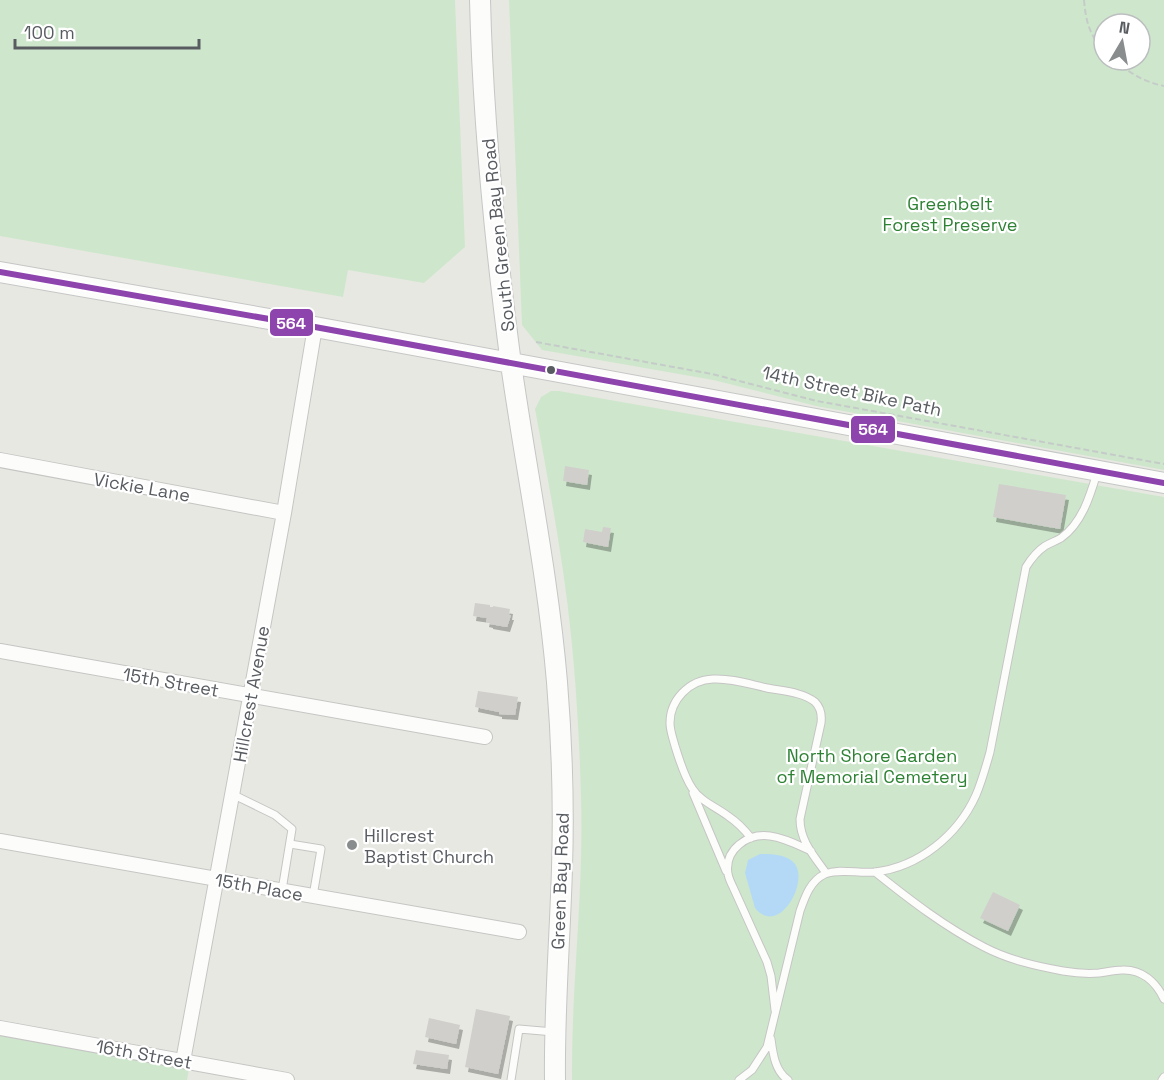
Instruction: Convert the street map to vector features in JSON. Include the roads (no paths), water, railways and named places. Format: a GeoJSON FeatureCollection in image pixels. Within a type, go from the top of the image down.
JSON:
{"type":"FeatureCollection","features":[{"type":"Feature","properties":{"kind":"street","name":"South Green Bay Road"},"geometry":{"type":"LineString","coordinates":[[480,0],[490,168],[502,293],[538,534],[557,682]]}},
{"type":"Feature","properties":{"kind":"street"},"geometry":{"type":"LineString","coordinates":[[0,272],[315,327],[1164,483]]}},
{"type":"Feature","properties":{"kind":"street","name":"Hillcrest Avenue"},"geometry":{"type":"LineString","coordinates":[[183,1061],[284,513],[315,327]]}},
{"type":"Feature","properties":{"kind":"street","name":"Vickie Lane"},"geometry":{"type":"LineString","coordinates":[[0,460],[284,513]]}},
{"type":"Feature","properties":{"kind":"street","name":"15th Street"},"geometry":{"type":"LineString","coordinates":[[0,651],[485,737]]}},
{"type":"Feature","properties":{"kind":"street","name":"Green Bay Road"},"geometry":{"type":"LineString","coordinates":[[555,1080],[554,1032],[562,864],[562,766],[557,682]]}},
{"type":"Feature","properties":{"kind":"street","name":"15th Place"},"geometry":{"type":"LineString","coordinates":[[0,841],[519,932]]}},
{"type":"Feature","properties":{"kind":"street","name":"16th Street"},"geometry":{"type":"LineString","coordinates":[[0,1028],[183,1061],[250,1077],[287,1080]]}},
{"type":"Feature","properties":{"kind":"lane"},"geometry":{"type":"LineString","coordinates":[[739,1080],[759,1061],[771,1038],[800,911],[805,895],[813,884],[826,873],[875,872],[905,864],[922,856],[935,846],[951,833],[964,817],[983,777],[990,752],[1026,567],[1033,555],[1062,537],[1072,527],[1091,494],[1097,471]]}},
{"type":"Feature","properties":{"kind":"lane"},"geometry":{"type":"LineString","coordinates":[[776,1017],[767,962],[728,876],[677,753],[670,718],[676,702],[686,689],[711,678],[725,679],[800,695],[815,703],[819,708],[822,715],[821,723],[800,828],[802,838],[826,873]]}},
{"type":"Feature","properties":{"kind":"lane"},"geometry":{"type":"LineString","coordinates":[[690,785],[696,795],[742,827],[751,838]]}},
{"type":"Feature","properties":{"kind":"lane"},"geometry":{"type":"LineString","coordinates":[[232,794],[275,815],[292,828],[282,891]]}},
{"type":"Feature","properties":{"kind":"lane"},"geometry":{"type":"LineString","coordinates":[[728,876],[727,866],[733,850],[744,840],[769,836],[811,851]]}},
{"type":"Feature","properties":{"kind":"lane"},"geometry":{"type":"LineString","coordinates":[[290,844],[321,849],[313,897]]}},
{"type":"Feature","properties":{"kind":"lane"},"geometry":{"type":"LineString","coordinates":[[875,872],[902,894],[956,931],[986,948],[1022,962],[1065,972],[1083,974],[1122,970],[1139,972],[1152,981],[1164,999]]}},
{"type":"Feature","properties":{"kind":"lane"},"geometry":{"type":"LineString","coordinates":[[511,1080],[519,1029],[554,1032]]}},
{"type":"Feature","properties":{"kind":"lane"},"geometry":{"type":"LineString","coordinates":[[771,1038],[777,1067],[783,1077],[788,1080]]}},
{"type":"Feature","properties":{"kind":"water"},"geometry":{"type":"Polygon","coordinates":[[[760,854],[788,858],[795,864],[798,873],[795,894],[781,912],[773,916],[764,915],[755,908],[745,873],[748,860],[760,854]]]}},
{"type":"Feature","properties":{"kind":"place","name":"Hillcrest Baptist Church"},"geometry":{"type":"Point","coordinates":[352,845]}},
{"type":"Feature","properties":{"kind":"park label","name":"Greenbelt Forest Preserve"},"geometry":{"type":"Point","coordinates":[950,213]}},
{"type":"Feature","properties":{"kind":"park label","name":"North Shore Garden of Memorial Cemetery"},"geometry":{"type":"Point","coordinates":[872,765]}}]}
